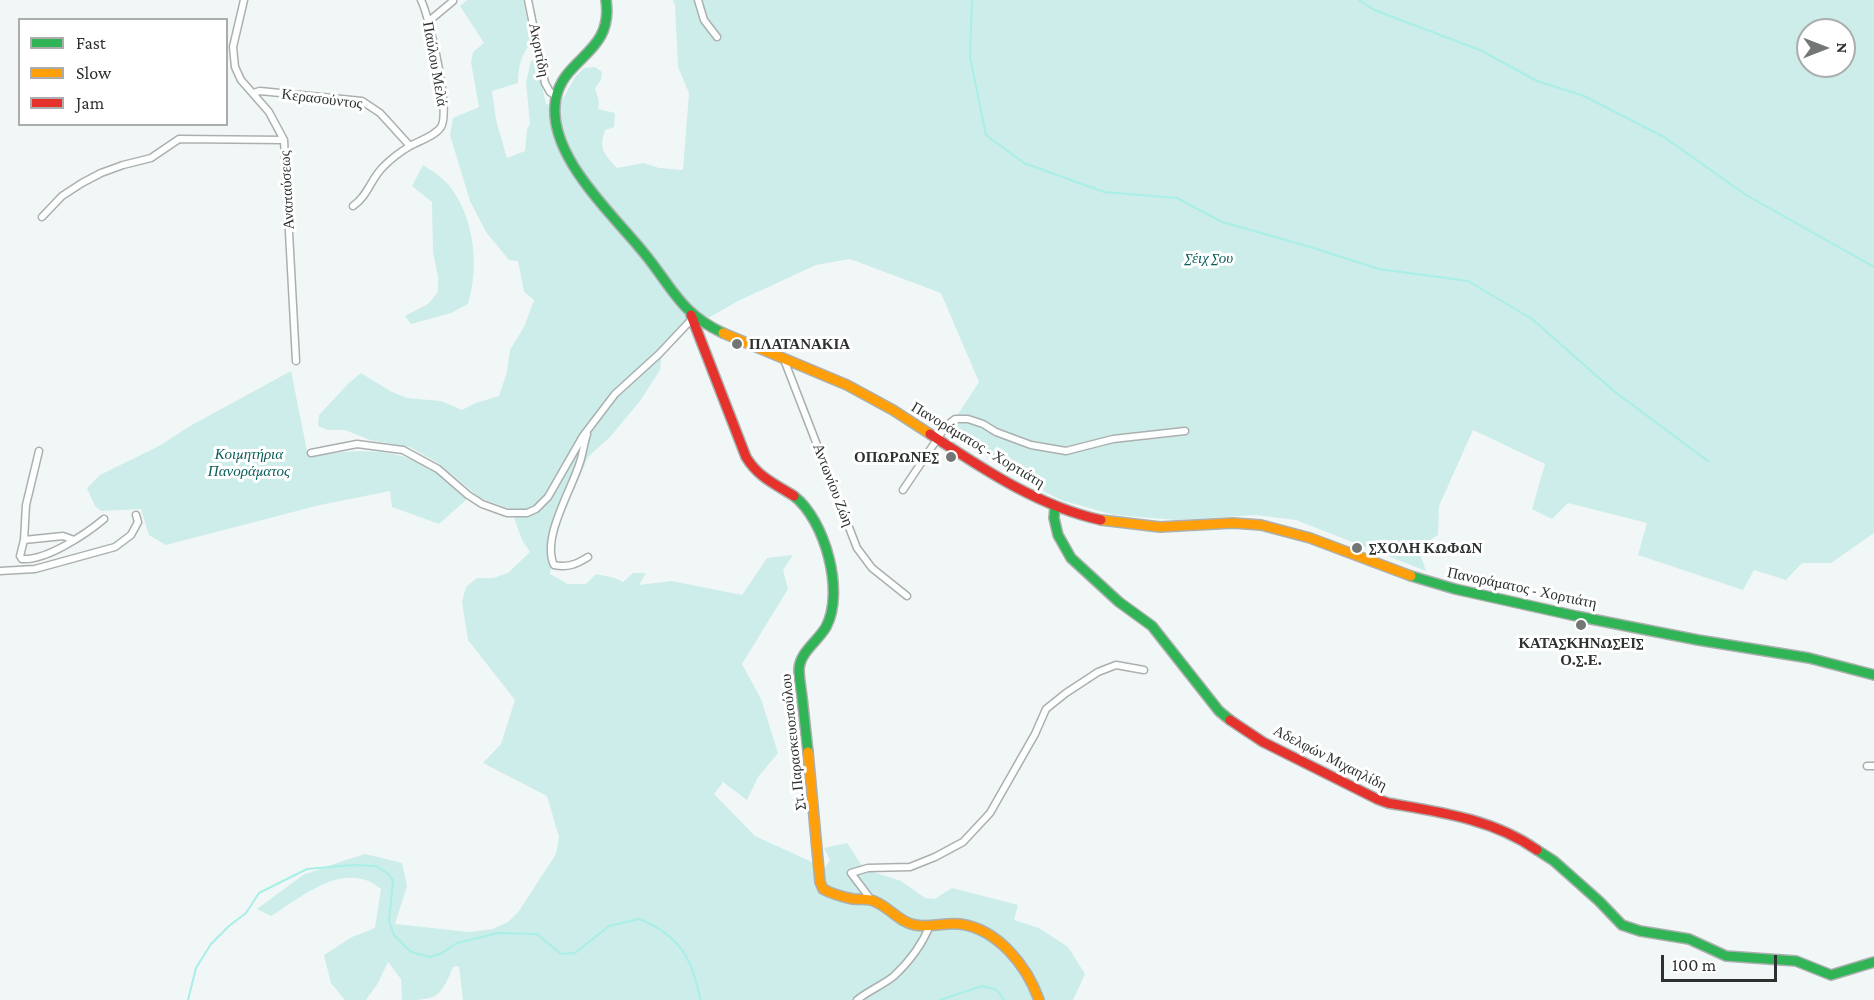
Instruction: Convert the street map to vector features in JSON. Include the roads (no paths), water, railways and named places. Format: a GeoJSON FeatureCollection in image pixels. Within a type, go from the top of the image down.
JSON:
{"type":"FeatureCollection","features":[{"type":"Feature","properties":{"kind":"street","name":"Αναπαύσεως"},"geometry":{"type":"LineString","coordinates":[[244,0],[234,39],[233,59],[241,80],[274,118],[284,140],[296,361]]}},
{"type":"Feature","properties":{"kind":"street","name":"Παύλου Μελά"},"geometry":{"type":"LineString","coordinates":[[410,146],[437,131],[443,123],[442,93],[429,21],[421,0]]}},
{"type":"Feature","properties":{"kind":"street","name":"Ακριτίδη"},"geometry":{"type":"LineString","coordinates":[[528,0],[545,83],[550,92],[556,96]]}},
{"type":"Feature","properties":{"kind":"street"},"geometry":{"type":"LineString","coordinates":[[556,96],[566,77],[594,48],[606,29],[609,15],[606,0]]}},
{"type":"Feature","properties":{"kind":"street"},"geometry":{"type":"LineString","coordinates":[[698,0],[704,20],[717,37]]}},
{"type":"Feature","properties":{"kind":"street"},"geometry":{"type":"LineString","coordinates":[[429,21],[453,1]]}},
{"type":"Feature","properties":{"kind":"street","name":"Κερασούντος"},"geometry":{"type":"LineString","coordinates":[[253,93],[260,91],[362,101],[380,112],[410,146]]}},
{"type":"Feature","properties":{"kind":"street","name":"Πανοράματος - Χορτιάτη"},"geometry":{"type":"LineString","coordinates":[[556,96],[554,111],[558,133],[576,169],[595,196],[650,261],[678,301],[692,315],[721,332],[826,374],[867,395],[1011,485],[1055,506],[1096,519],[1134,525],[1167,527],[1261,525],[1448,587],[1662,633],[1826,662],[1874,675]]}},
{"type":"Feature","properties":{"kind":"street"},"geometry":{"type":"LineString","coordinates":[[42,217],[62,196],[82,183],[123,165],[152,158],[179,139],[284,140]]}},
{"type":"Feature","properties":{"kind":"street"},"geometry":{"type":"LineString","coordinates":[[354,206],[362,199],[381,168],[410,146]]}},
{"type":"Feature","properties":{"kind":"street"},"geometry":{"type":"LineString","coordinates":[[311,453],[357,444],[403,450],[438,469],[482,504],[507,513],[520,514],[536,509],[548,497],[587,430],[615,394],[659,354],[692,320],[692,315]]}},
{"type":"Feature","properties":{"kind":"street","name":"Στ. Παρασκευοπούλου"},"geometry":{"type":"LineString","coordinates":[[692,315],[740,444],[751,466],[762,480],[801,502],[817,525],[828,559],[832,589],[831,612],[826,627],[803,654],[799,668],[820,882],[823,889],[854,899],[872,900],[911,925],[923,927],[930,924],[964,924],[987,933],[1002,944],[1032,982],[1039,1000]]}},
{"type":"Feature","properties":{"kind":"street","name":"Αντωνίου Ζώη"},"geometry":{"type":"LineString","coordinates":[[783,356],[857,548],[872,568],[908,596]]}},
{"type":"Feature","properties":{"kind":"street"},"geometry":{"type":"LineString","coordinates":[[903,490],[946,426],[955,418],[983,424],[996,432],[1031,445],[1066,451],[1113,439],[1185,431]]}},
{"type":"Feature","properties":{"kind":"street"},"geometry":{"type":"LineString","coordinates":[[587,430],[580,462],[558,516],[550,558],[554,565],[564,567],[588,557]]}},
{"type":"Feature","properties":{"kind":"street"},"geometry":{"type":"LineString","coordinates":[[39,451],[26,505],[24,540],[20,556],[22,559],[39,556],[74,540],[104,519]]}},
{"type":"Feature","properties":{"kind":"street","name":"Αδελφών Μιχαηλίδη"},"geometry":{"type":"LineString","coordinates":[[1055,506],[1054,518],[1058,534],[1071,558],[1119,602],[1152,626],[1219,711],[1240,728],[1377,800],[1388,804],[1463,816],[1522,839],[1554,861],[1599,900],[1622,925],[1640,931],[1689,939],[1726,956],[1783,956],[1832,975],[1874,962]]}},
{"type":"Feature","properties":{"kind":"street"},"geometry":{"type":"LineString","coordinates":[[0,571],[35,569],[115,547],[131,535],[138,522],[136,515]]}},
{"type":"Feature","properties":{"kind":"street"},"geometry":{"type":"LineString","coordinates":[[24,540],[63,536],[74,540]]}},
{"type":"Feature","properties":{"kind":"street"},"geometry":{"type":"LineString","coordinates":[[872,900],[851,873],[868,868],[910,867],[963,843],[990,813],[1035,734],[1046,709],[1098,672],[1116,665],[1144,670]]}},
{"type":"Feature","properties":{"kind":"street"},"geometry":{"type":"LineString","coordinates":[[857,1000],[893,976],[924,941],[930,924]]}},
{"type":"Feature","properties":{"kind":"waterway"},"geometry":{"type":"LineString","coordinates":[[972,0],[970,57],[986,135],[1024,163],[1104,192],[1177,198],[1222,222],[1379,269],[1468,281],[1532,319],[1615,392],[1708,461]]}},
{"type":"Feature","properties":{"kind":"waterway"},"geometry":{"type":"LineString","coordinates":[[1359,0],[1374,10],[1480,50],[1537,81],[1584,96],[1664,137],[1746,195],[1874,267]]}},
{"type":"Feature","properties":{"kind":"waterway"},"geometry":{"type":"LineString","coordinates":[[188,1000],[196,968],[211,944],[246,913],[259,893],[307,869],[353,865],[376,866],[393,880],[389,921],[394,935],[411,952],[430,957],[442,953],[457,943],[498,933],[537,934],[561,954],[575,953],[609,926],[639,919],[663,931],[676,942],[692,968],[701,1000]]}},
{"type":"Feature","properties":{"kind":"waterway"},"geometry":{"type":"LineString","coordinates":[[940,1000],[982,986],[997,990],[1004,1000]]}},
{"type":"Feature","properties":{"kind":"place","name":"ΠΛΑΤΑΝΑΚΙΑ"},"geometry":{"type":"Point","coordinates":[737,344]}},
{"type":"Feature","properties":{"kind":"place","name":"ΟΠΩΡΩΝΕΣ"},"geometry":{"type":"Point","coordinates":[951,457]}},
{"type":"Feature","properties":{"kind":"place","name":"ΣΧΟΛΗ ΚΩΦΩΝ"},"geometry":{"type":"Point","coordinates":[1357,548]}},
{"type":"Feature","properties":{"kind":"place","name":"ΚΑΤΑΣΚΗΝΩΣΕΙΣ Ο.Σ.Ε."},"geometry":{"type":"Point","coordinates":[1581,625]}},
{"type":"Feature","properties":{"kind":"park label","name":"Σέιχ Σου"},"geometry":{"type":"Point","coordinates":[1209,258]}},
{"type":"Feature","properties":{"kind":"park label","name":"Κοιμητήρια Πανοράματος"},"geometry":{"type":"Point","coordinates":[249,462]}}]}
